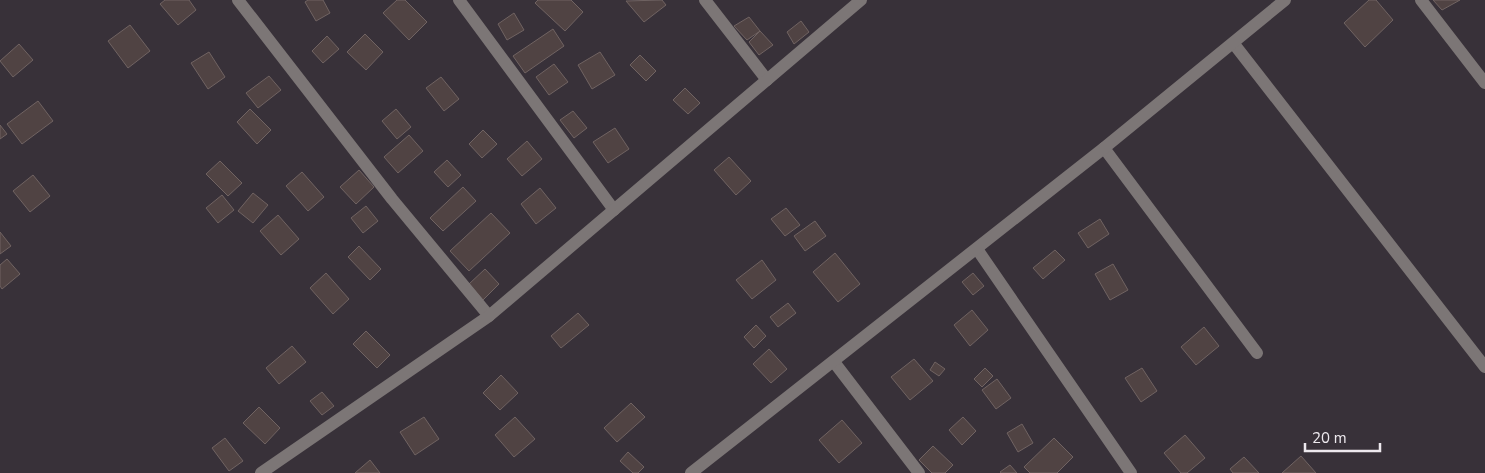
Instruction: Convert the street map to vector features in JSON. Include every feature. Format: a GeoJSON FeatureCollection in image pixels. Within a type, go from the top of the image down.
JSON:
{"type":"FeatureCollection","features":[{"type":"Feature","properties":{"kind":"street"},"geometry":{"type":"LineString","coordinates":[[238,0],[392,199],[489,316]]}},
{"type":"Feature","properties":{"kind":"street"},"geometry":{"type":"LineString","coordinates":[[459,0],[614,210]]}},
{"type":"Feature","properties":{"kind":"street"},"geometry":{"type":"LineString","coordinates":[[705,0],[767,80]]}},
{"type":"Feature","properties":{"kind":"street"},"geometry":{"type":"LineString","coordinates":[[261,473],[489,316],[861,0]]}},
{"type":"Feature","properties":{"kind":"street"},"geometry":{"type":"LineString","coordinates":[[695,472],[1234,44],[1285,0]]}},
{"type":"Feature","properties":{"kind":"street"},"geometry":{"type":"LineString","coordinates":[[1420,0],[1485,83]]}},
{"type":"Feature","properties":{"kind":"street"},"geometry":{"type":"LineString","coordinates":[[1234,44],[1485,366]]}},
{"type":"Feature","properties":{"kind":"street"},"geometry":{"type":"LineString","coordinates":[[1104,148],[1257,353]]}},
{"type":"Feature","properties":{"kind":"street"},"geometry":{"type":"LineString","coordinates":[[976,249],[1131,473]]}},
{"type":"Feature","properties":{"kind":"street"},"geometry":{"type":"LineString","coordinates":[[834,362],[919,473]]}},
{"type":"Feature","properties":{"kind":"building"},"geometry":{"type":"Polygon","coordinates":[[[165,0],[189,0],[196,10],[178,25],[160,4],[165,0]]]}},
{"type":"Feature","properties":{"kind":"building"},"geometry":{"type":"Polygon","coordinates":[[[308,0],[323,0],[330,13],[316,21],[305,2],[308,0]]]}},
{"type":"Feature","properties":{"kind":"building"},"geometry":{"type":"Polygon","coordinates":[[[397,0],[405,0],[427,22],[409,40],[383,13],[397,0]]]}},
{"type":"Feature","properties":{"kind":"building"},"geometry":{"type":"Polygon","coordinates":[[[538,0],[571,0],[583,12],[565,31],[535,3],[538,0]]]}},
{"type":"Feature","properties":{"kind":"building"},"geometry":{"type":"Polygon","coordinates":[[[662,0],[666,5],[644,22],[626,1],[662,0]]]}},
{"type":"Feature","properties":{"kind":"building"},"geometry":{"type":"Polygon","coordinates":[[[1369,0],[1376,0],[1393,20],[1365,47],[1344,23],[1369,0]]]}},
{"type":"Feature","properties":{"kind":"building"},"geometry":{"type":"Polygon","coordinates":[[[1433,0],[1460,0],[1442,10],[1433,0]]]}},
{"type":"Feature","properties":{"kind":"building"},"geometry":{"type":"Polygon","coordinates":[[[514,13],[524,30],[507,40],[498,24],[514,13]]]}},
{"type":"Feature","properties":{"kind":"building"},"geometry":{"type":"Polygon","coordinates":[[[749,17],[760,31],[747,40],[734,26],[749,17]]]}},
{"type":"Feature","properties":{"kind":"building"},"geometry":{"type":"Polygon","coordinates":[[[801,21],[809,32],[794,44],[787,32],[801,21]]]}},
{"type":"Feature","properties":{"kind":"building"},"geometry":{"type":"Polygon","coordinates":[[[130,25],[150,51],[128,68],[108,41],[130,25]]]}},
{"type":"Feature","properties":{"kind":"building"},"geometry":{"type":"Polygon","coordinates":[[[553,29],[564,46],[525,73],[513,56],[553,29]]]}},
{"type":"Feature","properties":{"kind":"building"},"geometry":{"type":"Polygon","coordinates":[[[760,31],[773,45],[759,55],[749,42],[760,31]]]}},
{"type":"Feature","properties":{"kind":"building"},"geometry":{"type":"Polygon","coordinates":[[[365,34],[383,52],[366,70],[347,52],[365,34]]]}},
{"type":"Feature","properties":{"kind":"building"},"geometry":{"type":"Polygon","coordinates":[[[327,36],[339,49],[323,63],[312,51],[327,36]]]}},
{"type":"Feature","properties":{"kind":"building"},"geometry":{"type":"Polygon","coordinates":[[[19,44],[33,60],[13,77],[0,61],[19,44]]]}},
{"type":"Feature","properties":{"kind":"building"},"geometry":{"type":"Polygon","coordinates":[[[209,52],[225,77],[208,89],[191,63],[209,52]]]}},
{"type":"Feature","properties":{"kind":"building"},"geometry":{"type":"Polygon","coordinates":[[[600,52],[615,75],[592,89],[578,65],[600,52]]]}},
{"type":"Feature","properties":{"kind":"building"},"geometry":{"type":"Polygon","coordinates":[[[640,55],[656,71],[646,81],[630,65],[640,55]]]}},
{"type":"Feature","properties":{"kind":"building"},"geometry":{"type":"Polygon","coordinates":[[[554,64],[568,82],[549,95],[536,77],[554,64]]]}},
{"type":"Feature","properties":{"kind":"building"},"geometry":{"type":"Polygon","coordinates":[[[269,76],[281,90],[258,108],[246,93],[269,76]]]}},
{"type":"Feature","properties":{"kind":"building"},"geometry":{"type":"Polygon","coordinates":[[[441,77],[459,99],[444,111],[426,88],[441,77]]]}},
{"type":"Feature","properties":{"kind":"building"},"geometry":{"type":"Polygon","coordinates":[[[685,88],[700,103],[688,114],[673,100],[685,88]]]}},
{"type":"Feature","properties":{"kind":"building"},"geometry":{"type":"Polygon","coordinates":[[[38,101],[53,121],[22,144],[7,124],[38,101]]]}},
{"type":"Feature","properties":{"kind":"building"},"geometry":{"type":"Polygon","coordinates":[[[250,109],[271,130],[257,144],[237,122],[250,109]]]}},
{"type":"Feature","properties":{"kind":"building"},"geometry":{"type":"Polygon","coordinates":[[[396,109],[411,127],[397,139],[382,121],[396,109]]]}},
{"type":"Feature","properties":{"kind":"building"},"geometry":{"type":"Polygon","coordinates":[[[573,111],[587,128],[574,138],[560,120],[573,111]]]}},
{"type":"Feature","properties":{"kind":"building"},"geometry":{"type":"Polygon","coordinates":[[[0,125],[7,134],[0,139],[0,125]]]}},
{"type":"Feature","properties":{"kind":"building"},"geometry":{"type":"Polygon","coordinates":[[[615,128],[629,149],[608,163],[593,142],[615,128]]]}},
{"type":"Feature","properties":{"kind":"building"},"geometry":{"type":"Polygon","coordinates":[[[483,130],[497,144],[482,158],[469,144],[483,130]]]}},
{"type":"Feature","properties":{"kind":"building"},"geometry":{"type":"Polygon","coordinates":[[[409,135],[423,151],[398,173],[384,157],[409,135]]]}},
{"type":"Feature","properties":{"kind":"building"},"geometry":{"type":"Polygon","coordinates":[[[527,141],[542,159],[522,176],[507,159],[527,141]]]}},
{"type":"Feature","properties":{"kind":"building"},"geometry":{"type":"Polygon","coordinates":[[[729,157],[751,181],[736,195],[714,170],[729,157]]]}},
{"type":"Feature","properties":{"kind":"building"},"geometry":{"type":"Polygon","coordinates":[[[447,160],[461,175],[448,187],[434,172],[447,160]]]}},
{"type":"Feature","properties":{"kind":"building"},"geometry":{"type":"Polygon","coordinates":[[[220,161],[242,183],[228,196],[206,174],[220,161]]]}},
{"type":"Feature","properties":{"kind":"building"},"geometry":{"type":"Polygon","coordinates":[[[359,170],[374,187],[356,204],[340,187],[359,170]]]}},
{"type":"Feature","properties":{"kind":"building"},"geometry":{"type":"Polygon","coordinates":[[[302,172],[324,197],[308,211],[286,186],[302,172]]]}},
{"type":"Feature","properties":{"kind":"building"},"geometry":{"type":"Polygon","coordinates":[[[33,175],[50,196],[30,212],[13,191],[33,175]]]}},
{"type":"Feature","properties":{"kind":"building"},"geometry":{"type":"Polygon","coordinates":[[[463,187],[476,201],[443,231],[430,218],[463,187]]]}},
{"type":"Feature","properties":{"kind":"building"},"geometry":{"type":"Polygon","coordinates":[[[540,188],[556,208],[536,224],[521,204],[540,188]]]}},
{"type":"Feature","properties":{"kind":"building"},"geometry":{"type":"Polygon","coordinates":[[[253,193],[268,205],[253,223],[238,211],[253,193]]]}},
{"type":"Feature","properties":{"kind":"building"},"geometry":{"type":"Polygon","coordinates":[[[222,195],[234,210],[218,223],[206,208],[222,195]]]}},
{"type":"Feature","properties":{"kind":"building"},"geometry":{"type":"Polygon","coordinates":[[[366,206],[378,221],[363,233],[351,218],[366,206]]]}},
{"type":"Feature","properties":{"kind":"building"},"geometry":{"type":"Polygon","coordinates":[[[786,208],[800,225],[785,236],[771,219],[786,208]]]}},
{"type":"Feature","properties":{"kind":"building"},"geometry":{"type":"Polygon","coordinates":[[[491,213],[510,233],[469,271],[450,251],[491,213]]]}},
{"type":"Feature","properties":{"kind":"building"},"geometry":{"type":"Polygon","coordinates":[[[278,215],[299,239],[281,255],[260,231],[278,215]]]}},
{"type":"Feature","properties":{"kind":"building"},"geometry":{"type":"Polygon","coordinates":[[[1100,219],[1109,234],[1088,248],[1078,233],[1100,219]]]}},
{"type":"Feature","properties":{"kind":"building"},"geometry":{"type":"Polygon","coordinates":[[[815,221],[826,236],[805,251],[794,236],[815,221]]]}},
{"type":"Feature","properties":{"kind":"building"},"geometry":{"type":"Polygon","coordinates":[[[0,232],[11,246],[0,254],[0,232]]]}},
{"type":"Feature","properties":{"kind":"building"},"geometry":{"type":"Polygon","coordinates":[[[359,246],[381,269],[370,280],[348,257],[359,246]]]}},
{"type":"Feature","properties":{"kind":"building"},"geometry":{"type":"Polygon","coordinates":[[[1055,250],[1065,260],[1043,279],[1033,268],[1055,250]]]}},
{"type":"Feature","properties":{"kind":"building"},"geometry":{"type":"Polygon","coordinates":[[[835,253],[860,284],[838,302],[813,272],[835,253]]]}},
{"type":"Feature","properties":{"kind":"building"},"geometry":{"type":"Polygon","coordinates":[[[7,259],[20,274],[2,289],[0,286],[0,265],[7,259]]]}},
{"type":"Feature","properties":{"kind":"building"},"geometry":{"type":"Polygon","coordinates":[[[762,260],[776,280],[752,299],[736,280],[762,260]]]}},
{"type":"Feature","properties":{"kind":"building"},"geometry":{"type":"Polygon","coordinates":[[[1113,264],[1128,290],[1110,300],[1095,274],[1113,264]]]}},
{"type":"Feature","properties":{"kind":"building"},"geometry":{"type":"Polygon","coordinates":[[[485,269],[499,284],[483,300],[469,284],[485,269]]]}},
{"type":"Feature","properties":{"kind":"building"},"geometry":{"type":"Polygon","coordinates":[[[326,273],[349,299],[333,314],[310,288],[326,273]]]}},
{"type":"Feature","properties":{"kind":"building"},"geometry":{"type":"Polygon","coordinates":[[[973,273],[984,286],[973,295],[962,282],[973,273]]]}},
{"type":"Feature","properties":{"kind":"building"},"geometry":{"type":"Polygon","coordinates":[[[788,303],[796,313],[778,327],[770,317],[788,303]]]}},
{"type":"Feature","properties":{"kind":"building"},"geometry":{"type":"Polygon","coordinates":[[[972,310],[988,330],[970,346],[954,325],[972,310]]]}},
{"type":"Feature","properties":{"kind":"building"},"geometry":{"type":"Polygon","coordinates":[[[578,313],[589,325],[561,348],[551,336],[578,313]]]}},
{"type":"Feature","properties":{"kind":"building"},"geometry":{"type":"Polygon","coordinates":[[[756,325],[766,336],[754,348],[744,337],[756,325]]]}},
{"type":"Feature","properties":{"kind":"building"},"geometry":{"type":"Polygon","coordinates":[[[1204,327],[1219,346],[1196,365],[1181,347],[1204,327]]]}},
{"type":"Feature","properties":{"kind":"building"},"geometry":{"type":"Polygon","coordinates":[[[366,331],[390,355],[377,368],[353,344],[366,331]]]}},
{"type":"Feature","properties":{"kind":"building"},"geometry":{"type":"Polygon","coordinates":[[[292,346],[306,362],[279,384],[266,368],[292,346]]]}},
{"type":"Feature","properties":{"kind":"building"},"geometry":{"type":"Polygon","coordinates":[[[769,349],[787,369],[771,383],[753,364],[769,349]]]}},
{"type":"Feature","properties":{"kind":"building"},"geometry":{"type":"Polygon","coordinates":[[[914,359],[933,381],[910,400],[891,377],[914,359]]]}},
{"type":"Feature","properties":{"kind":"building"},"geometry":{"type":"Polygon","coordinates":[[[935,362],[945,369],[939,376],[930,370],[935,362]]]}},
{"type":"Feature","properties":{"kind":"building"},"geometry":{"type":"Polygon","coordinates":[[[985,368],[993,376],[982,387],[974,379],[985,368]]]}},
{"type":"Feature","properties":{"kind":"building"},"geometry":{"type":"Polygon","coordinates":[[[1142,368],[1157,391],[1141,402],[1125,378],[1142,368]]]}},
{"type":"Feature","properties":{"kind":"building"},"geometry":{"type":"Polygon","coordinates":[[[501,375],[518,393],[500,410],[483,393],[501,375]]]}},
{"type":"Feature","properties":{"kind":"building"},"geometry":{"type":"Polygon","coordinates":[[[997,379],[1011,398],[996,409],[982,390],[997,379]]]}},
{"type":"Feature","properties":{"kind":"building"},"geometry":{"type":"Polygon","coordinates":[[[322,392],[334,406],[322,415],[310,401],[322,392]]]}},
{"type":"Feature","properties":{"kind":"building"},"geometry":{"type":"Polygon","coordinates":[[[631,403],[645,417],[617,442],[604,428],[631,403]]]}},
{"type":"Feature","properties":{"kind":"building"},"geometry":{"type":"Polygon","coordinates":[[[259,407],[280,428],[265,444],[243,423],[259,407]]]}},
{"type":"Feature","properties":{"kind":"building"},"geometry":{"type":"Polygon","coordinates":[[[424,417],[439,439],[415,455],[400,432],[424,417]]]}},
{"type":"Feature","properties":{"kind":"building"},"geometry":{"type":"Polygon","coordinates":[[[515,417],[535,439],[514,457],[495,435],[515,417]]]}},
{"type":"Feature","properties":{"kind":"building"},"geometry":{"type":"Polygon","coordinates":[[[963,417],[976,431],[962,445],[949,430],[963,417]]]}},
{"type":"Feature","properties":{"kind":"building"},"geometry":{"type":"Polygon","coordinates":[[[842,420],[862,443],[839,463],[819,440],[842,420]]]}},
{"type":"Feature","properties":{"kind":"building"},"geometry":{"type":"Polygon","coordinates":[[[1022,424],[1033,443],[1018,452],[1007,433],[1022,424]]]}},
{"type":"Feature","properties":{"kind":"building"},"geometry":{"type":"Polygon","coordinates":[[[1185,435],[1205,458],[1187,473],[1181,473],[1164,453],[1185,435]]]}},
{"type":"Feature","properties":{"kind":"building"},"geometry":{"type":"Polygon","coordinates":[[[225,438],[243,461],[229,471],[212,448],[225,438]]]}},
{"type":"Feature","properties":{"kind":"building"},"geometry":{"type":"Polygon","coordinates":[[[1054,438],[1073,457],[1057,473],[1030,473],[1024,467],[1054,438]]]}},
{"type":"Feature","properties":{"kind":"building"},"geometry":{"type":"Polygon","coordinates":[[[933,446],[953,465],[945,473],[932,473],[919,460],[933,446]]]}},
{"type":"Feature","properties":{"kind":"building"},"geometry":{"type":"Polygon","coordinates":[[[628,452],[644,467],[638,473],[633,473],[620,461],[628,452]]]}},
{"type":"Feature","properties":{"kind":"building"},"geometry":{"type":"Polygon","coordinates":[[[1301,456],[1316,473],[1282,473],[1301,456]]]}},
{"type":"Feature","properties":{"kind":"building"},"geometry":{"type":"Polygon","coordinates":[[[1244,457],[1259,473],[1233,473],[1230,469],[1244,457]]]}},
{"type":"Feature","properties":{"kind":"building"},"geometry":{"type":"Polygon","coordinates":[[[370,460],[380,473],[355,473],[370,460]]]}},
{"type":"Feature","properties":{"kind":"building"},"geometry":{"type":"Polygon","coordinates":[[[1010,465],[1017,473],[1000,472],[1010,465]]]}}]}
